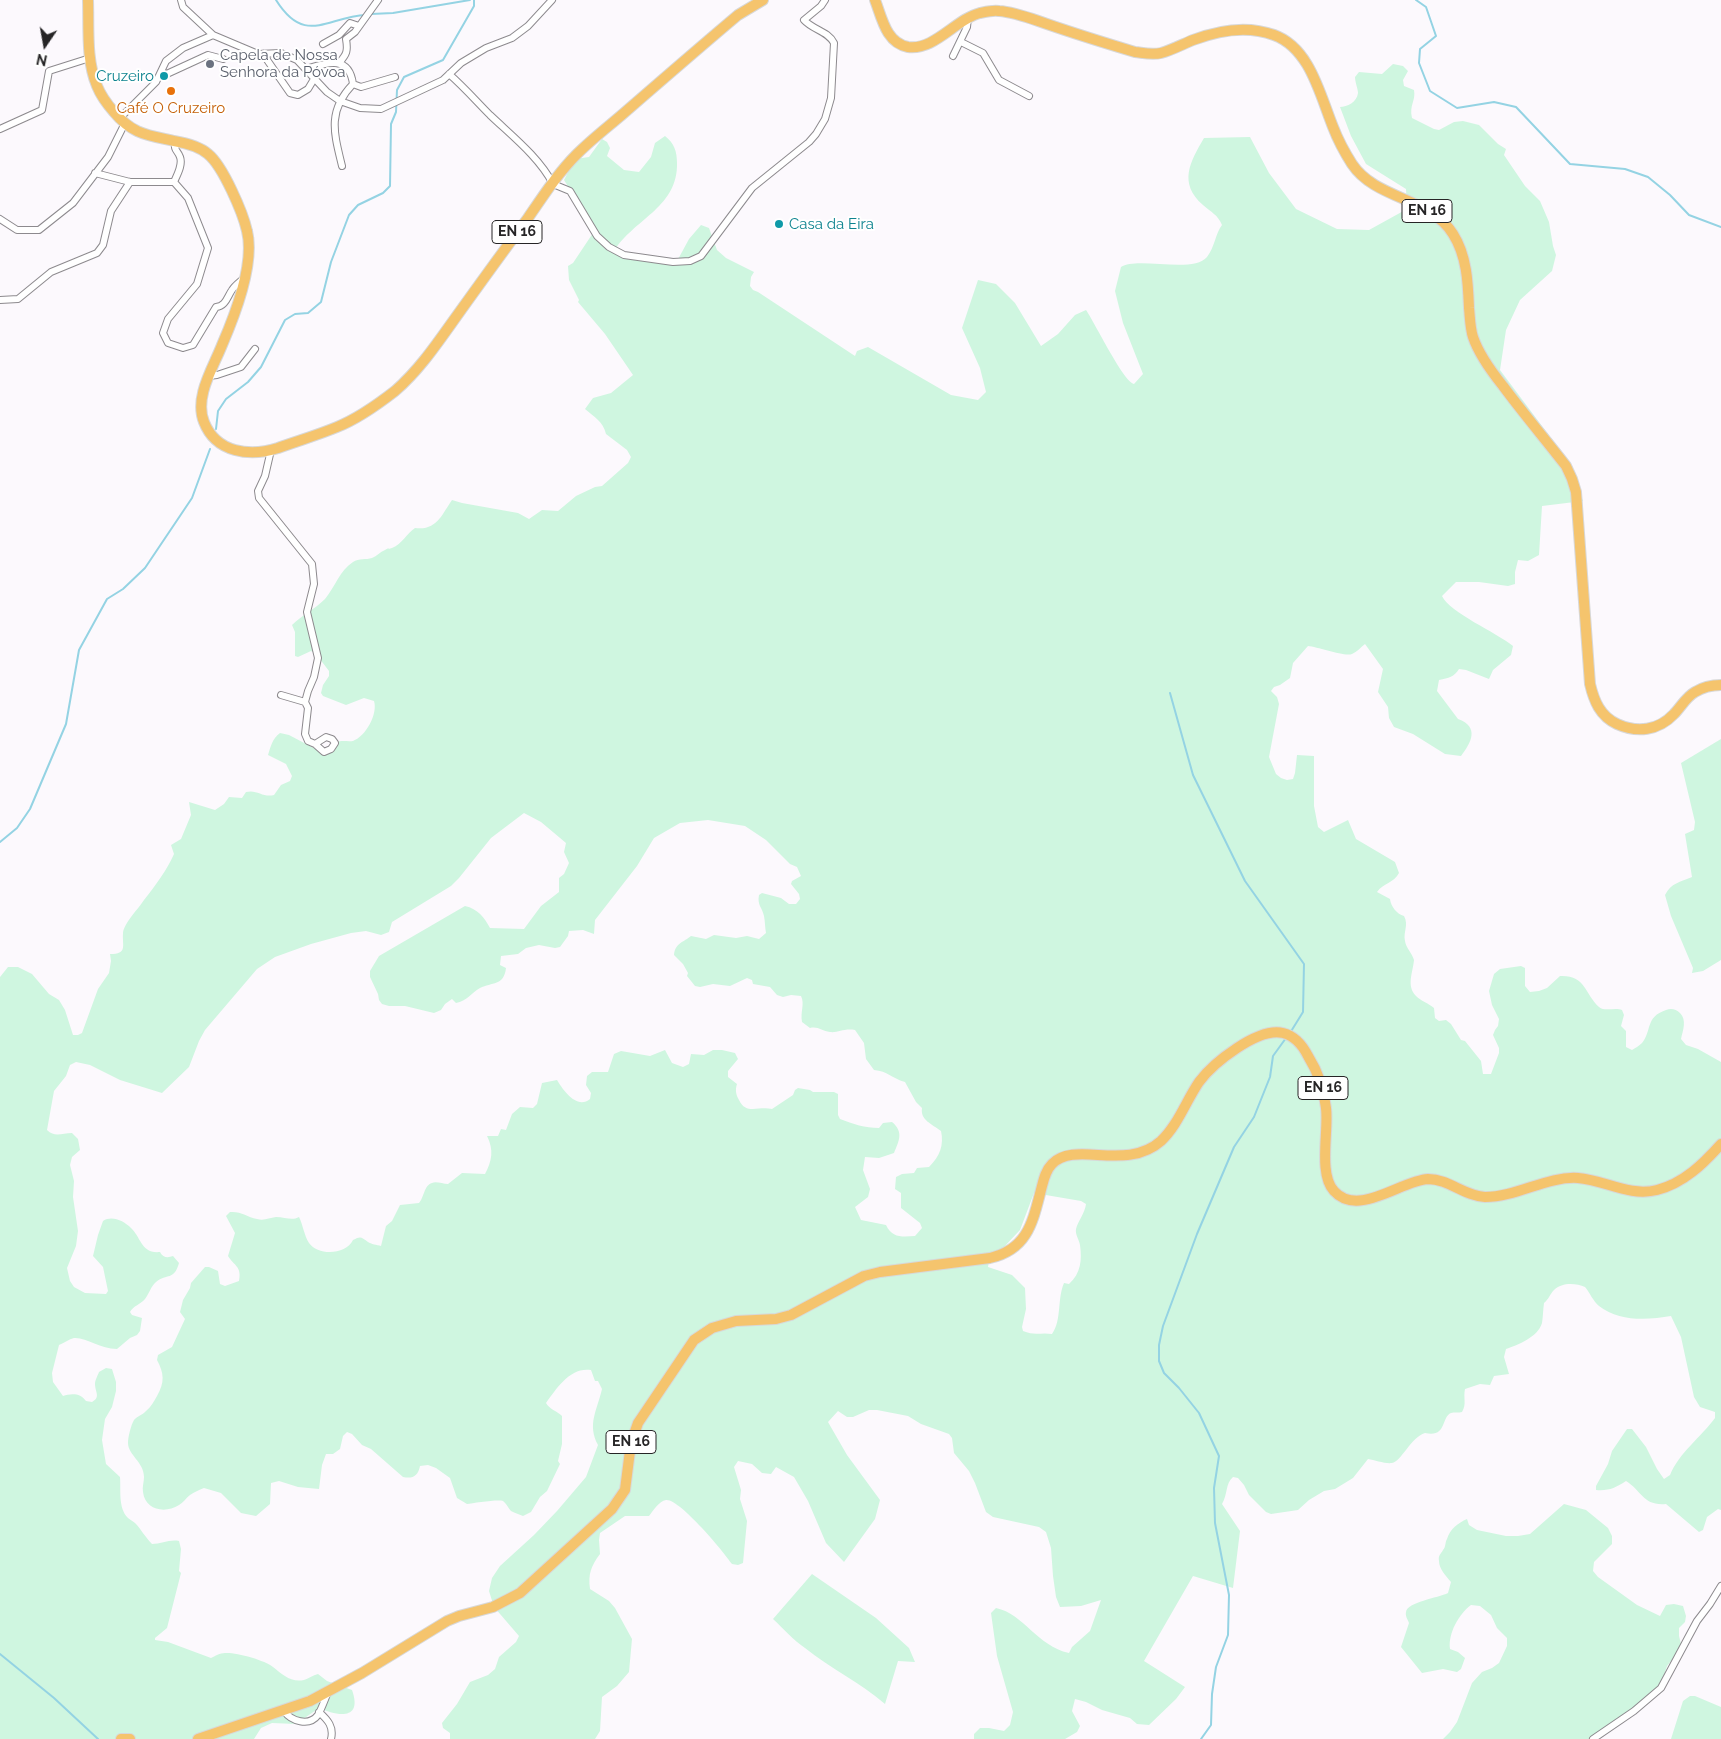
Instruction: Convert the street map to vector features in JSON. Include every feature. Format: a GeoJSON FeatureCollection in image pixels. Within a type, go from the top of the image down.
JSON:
{"type":"FeatureCollection","features":[{"type":"Feature","properties":{"kind":"main road","name":"EN 16"},"geometry":{"type":"LineString","coordinates":[[88,0],[90,58],[100,95],[122,122],[145,135],[196,146],[208,154],[217,164],[230,188],[247,229],[250,258],[231,324],[204,390],[201,409],[203,420],[210,434],[232,450],[246,453],[271,450],[338,427],[361,415],[395,391],[426,359],[576,154],[738,15],[763,0]]}},
{"type":"Feature","properties":{"kind":"main road","name":"EN 16"},"geometry":{"type":"LineString","coordinates":[[875,0],[884,27],[893,40],[901,45],[910,47],[920,47],[932,42],[968,18],[979,13],[998,11],[1022,16],[1135,52],[1162,53],[1206,35],[1229,30],[1257,30],[1275,35],[1289,43],[1308,65],[1334,130],[1353,165],[1361,175],[1381,189],[1428,211],[1452,232],[1459,244],[1465,266],[1470,319],[1477,347],[1498,380],[1566,466],[1576,492],[1590,684],[1597,706],[1602,714],[1612,722],[1626,728],[1645,730],[1657,727],[1668,720],[1695,692],[1706,687],[1721,685]]}},
{"type":"Feature","properties":{"kind":"main road","name":"EN 16"},"geometry":{"type":"LineString","coordinates":[[198,1739],[310,1701],[447,1622],[459,1616],[493,1607],[515,1597],[529,1586],[601,1520],[619,1500],[624,1490],[631,1443],[638,1424],[694,1340],[712,1328],[736,1321],[776,1319],[791,1315],[864,1276],[880,1272],[990,1258],[1012,1251],[1021,1242],[1031,1224],[1045,1174],[1054,1161],[1073,1155],[1127,1156],[1142,1153],[1153,1147],[1174,1126],[1197,1085],[1208,1071],[1242,1045],[1255,1038],[1282,1032],[1292,1037],[1303,1047],[1312,1063],[1324,1092],[1327,1111],[1326,1172],[1334,1192],[1345,1199],[1362,1201],[1379,1197],[1410,1183],[1426,1179],[1440,1181],[1469,1194],[1485,1197],[1505,1194],[1563,1179],[1576,1178],[1625,1190],[1654,1191],[1667,1187],[1688,1176],[1721,1144]]}},
{"type":"Feature","properties":{"kind":"main road"},"geometry":{"type":"LineString","coordinates":[[121,1739],[130,1739]]}},
{"type":"Feature","properties":{"kind":"street"},"geometry":{"type":"LineString","coordinates":[[181,0],[183,7],[213,35],[258,54],[281,53],[297,60],[327,92],[340,101],[360,108],[381,109],[443,80],[461,63],[486,48],[512,38],[528,26],[552,0]]}},
{"type":"Feature","properties":{"kind":"street"},"geometry":{"type":"LineString","coordinates":[[339,63],[348,50],[346,39],[355,32],[378,0]]}},
{"type":"Feature","properties":{"kind":"street"},"geometry":{"type":"LineString","coordinates":[[449,74],[530,153],[547,173],[553,184],[570,190],[597,236],[609,247],[624,254],[673,262],[690,261],[701,256],[752,188],[809,142],[825,119],[831,98],[834,43],[830,36],[804,20],[821,6],[825,0]]}},
{"type":"Feature","properties":{"kind":"street"},"geometry":{"type":"LineString","coordinates":[[952,56],[961,42],[967,27],[968,18]]}},
{"type":"Feature","properties":{"kind":"street"},"geometry":{"type":"LineString","coordinates":[[323,44],[339,35],[350,23],[359,26]]}},
{"type":"Feature","properties":{"kind":"street"},"geometry":{"type":"LineString","coordinates":[[0,219],[17,230],[38,230],[73,203],[108,157],[122,122],[156,82],[166,61],[183,48],[213,35]]}},
{"type":"Feature","properties":{"kind":"street"},"geometry":{"type":"LineString","coordinates":[[961,42],[983,53],[999,80],[1028,96]]}},
{"type":"Feature","properties":{"kind":"street"},"geometry":{"type":"LineString","coordinates":[[158,78],[208,54],[222,59]]}},
{"type":"Feature","properties":{"kind":"street"},"geometry":{"type":"LineString","coordinates":[[263,54],[290,93],[298,95],[308,89],[314,79]]}},
{"type":"Feature","properties":{"kind":"street"},"geometry":{"type":"LineString","coordinates":[[0,129],[42,110],[49,71],[90,58]]}},
{"type":"Feature","properties":{"kind":"street"},"geometry":{"type":"LineString","coordinates":[[306,69],[333,62],[339,63],[348,70],[353,84]]}},
{"type":"Feature","properties":{"kind":"street"},"geometry":{"type":"LineString","coordinates":[[353,84],[361,87],[395,77]]}},
{"type":"Feature","properties":{"kind":"street"},"geometry":{"type":"LineString","coordinates":[[342,166],[334,133],[335,117],[342,95],[353,84]]}},
{"type":"Feature","properties":{"kind":"street"},"geometry":{"type":"LineString","coordinates":[[174,182],[180,167],[180,157],[174,149],[175,141]]}},
{"type":"Feature","properties":{"kind":"street"},"geometry":{"type":"LineString","coordinates":[[96,173],[130,182],[174,182],[188,198],[208,248],[197,284],[168,319],[163,333],[168,343],[183,348],[194,345],[216,308],[221,307],[233,288],[244,278]]}},
{"type":"Feature","properties":{"kind":"street"},"geometry":{"type":"LineString","coordinates":[[0,300],[18,299],[51,272],[97,253],[103,245],[111,212],[130,182]]}},
{"type":"Feature","properties":{"kind":"street"},"geometry":{"type":"LineString","coordinates":[[209,376],[241,367],[255,349]]}},
{"type":"Feature","properties":{"kind":"street"},"geometry":{"type":"LineString","coordinates":[[271,450],[265,476],[258,491],[259,498],[312,564],[314,584],[307,612],[318,658],[314,677],[305,702],[308,708],[305,734],[308,741],[316,744]]}},
{"type":"Feature","properties":{"kind":"street"},"geometry":{"type":"LineString","coordinates":[[281,695],[305,702]]}},
{"type":"Feature","properties":{"kind":"street"},"geometry":{"type":"LineString","coordinates":[[1593,1739],[1626,1717],[1661,1688],[1697,1621],[1721,1586]]}},
{"type":"Feature","properties":{"kind":"street"},"geometry":{"type":"LineString","coordinates":[[284,1711],[289,1718],[308,1721],[317,1716],[328,1692]]}},
{"type":"Feature","properties":{"kind":"street"},"geometry":{"type":"LineString","coordinates":[[319,1712],[329,1721],[333,1732],[331,1739]]}},
{"type":"Feature","properties":{"kind":"green space"},"geometry":{"type":"Polygon","coordinates":[[[1393,64],[1403,66],[1408,71],[1403,80],[1404,86],[1414,90],[1411,110],[1412,118],[1439,130],[1454,122],[1463,121],[1479,125],[1498,144],[1506,149],[1504,155],[1525,186],[1540,201],[1549,222],[1556,255],[1552,271],[1520,300],[1506,330],[1500,370],[1566,458],[1583,501],[1542,506],[1539,555],[1528,561],[1518,560],[1515,584],[1508,586],[1479,582],[1456,582],[1442,596],[1463,616],[1513,646],[1511,655],[1493,670],[1489,679],[1459,669],[1451,677],[1439,680],[1437,691],[1458,719],[1465,722],[1471,731],[1468,746],[1461,756],[1445,754],[1413,734],[1394,727],[1389,718],[1388,707],[1378,692],[1383,669],[1365,644],[1349,655],[1308,646],[1293,663],[1290,678],[1274,687],[1271,691],[1277,697],[1279,704],[1269,757],[1276,774],[1287,780],[1293,779],[1297,755],[1314,756],[1314,806],[1318,827],[1324,832],[1348,820],[1356,839],[1395,862],[1399,873],[1377,892],[1390,899],[1395,910],[1404,916],[1406,925],[1405,941],[1414,960],[1411,988],[1418,998],[1434,1008],[1435,1018],[1439,1021],[1446,1020],[1451,1024],[1461,1040],[1465,1041],[1481,1061],[1483,1074],[1491,1074],[1499,1053],[1499,1048],[1493,1035],[1498,1026],[1499,1019],[1492,1005],[1489,991],[1494,974],[1500,969],[1521,966],[1525,968],[1525,986],[1530,992],[1547,988],[1560,976],[1569,976],[1575,978],[1584,986],[1599,1007],[1622,1010],[1624,1015],[1621,1026],[1626,1031],[1626,1047],[1632,1050],[1642,1043],[1655,1016],[1666,1010],[1673,1009],[1682,1016],[1684,1025],[1681,1039],[1686,1045],[1698,1049],[1721,1062],[1721,1510],[1718,1509],[1707,1517],[1703,1530],[1699,1532],[1666,1504],[1652,1503],[1626,1481],[1619,1486],[1605,1490],[1596,1490],[1596,1486],[1608,1464],[1612,1451],[1627,1429],[1632,1429],[1646,1447],[1664,1479],[1670,1475],[1679,1459],[1715,1418],[1715,1412],[1700,1407],[1694,1397],[1681,1337],[1671,1316],[1643,1319],[1615,1315],[1599,1306],[1585,1287],[1565,1284],[1557,1287],[1544,1303],[1540,1328],[1522,1343],[1506,1349],[1504,1357],[1509,1374],[1494,1376],[1490,1385],[1480,1384],[1465,1389],[1462,1412],[1448,1415],[1437,1433],[1420,1435],[1395,1462],[1386,1463],[1368,1459],[1353,1478],[1335,1489],[1324,1491],[1309,1500],[1298,1510],[1271,1514],[1266,1512],[1249,1495],[1238,1478],[1233,1477],[1230,1480],[1222,1504],[1240,1531],[1233,1588],[1193,1576],[1144,1661],[1185,1687],[1176,1699],[1149,1725],[1137,1724],[1130,1718],[1102,1710],[1075,1699],[1072,1711],[1080,1726],[1077,1732],[1065,1739],[974,1739],[974,1734],[980,1728],[1004,1731],[1010,1725],[1013,1712],[997,1656],[991,1613],[996,1608],[1006,1611],[1048,1644],[1069,1653],[1072,1647],[1090,1631],[1101,1600],[1081,1606],[1060,1607],[1056,1597],[1051,1548],[1046,1532],[1039,1527],[993,1517],[986,1512],[969,1471],[954,1453],[952,1438],[949,1434],[921,1424],[908,1416],[869,1410],[853,1417],[847,1417],[838,1411],[828,1422],[847,1455],[880,1500],[875,1519],[844,1562],[826,1543],[808,1501],[794,1477],[776,1467],[771,1474],[762,1473],[752,1464],[738,1461],[734,1467],[741,1490],[740,1499],[747,1521],[743,1563],[738,1565],[732,1564],[711,1538],[681,1507],[666,1500],[659,1504],[649,1516],[625,1516],[600,1533],[600,1554],[591,1570],[589,1579],[590,1589],[609,1601],[615,1608],[632,1639],[629,1672],[617,1686],[602,1697],[600,1731],[595,1739],[450,1739],[450,1733],[443,1728],[442,1723],[457,1704],[470,1682],[488,1675],[495,1669],[499,1657],[516,1642],[519,1636],[494,1607],[489,1591],[492,1578],[500,1566],[534,1535],[586,1477],[598,1445],[593,1424],[602,1389],[598,1381],[595,1381],[591,1370],[583,1370],[570,1375],[546,1403],[562,1416],[562,1444],[558,1461],[560,1464],[547,1491],[540,1497],[531,1512],[523,1516],[511,1511],[503,1501],[467,1504],[457,1498],[450,1478],[428,1465],[420,1466],[418,1472],[410,1478],[403,1477],[371,1449],[362,1445],[352,1434],[347,1432],[343,1436],[340,1449],[333,1454],[326,1454],[322,1465],[319,1489],[298,1487],[279,1481],[271,1483],[270,1504],[256,1516],[241,1513],[221,1493],[204,1488],[192,1494],[174,1508],[156,1509],[148,1503],[143,1492],[144,1477],[142,1467],[129,1447],[130,1431],[134,1420],[149,1408],[160,1391],[163,1378],[157,1360],[158,1355],[172,1347],[185,1319],[180,1312],[191,1283],[205,1267],[218,1271],[220,1284],[225,1286],[239,1281],[238,1269],[228,1256],[235,1233],[226,1216],[230,1212],[234,1212],[260,1220],[276,1217],[291,1219],[299,1217],[309,1243],[313,1247],[325,1252],[344,1249],[353,1240],[359,1238],[381,1246],[386,1226],[392,1221],[400,1205],[419,1203],[429,1184],[435,1182],[448,1184],[462,1173],[485,1174],[491,1155],[491,1146],[487,1136],[498,1136],[501,1129],[506,1130],[512,1114],[520,1107],[533,1108],[537,1104],[542,1083],[557,1080],[571,1097],[580,1102],[585,1102],[590,1099],[591,1093],[586,1085],[587,1076],[592,1072],[608,1072],[614,1054],[621,1051],[650,1056],[665,1050],[672,1063],[683,1067],[689,1064],[691,1054],[704,1055],[713,1050],[735,1053],[738,1059],[728,1071],[728,1077],[737,1084],[737,1096],[742,1105],[749,1109],[772,1109],[793,1095],[798,1088],[813,1092],[834,1092],[838,1094],[838,1115],[840,1119],[845,1121],[879,1128],[883,1123],[892,1122],[899,1133],[899,1141],[894,1153],[879,1158],[865,1157],[863,1170],[870,1189],[868,1197],[855,1207],[861,1220],[886,1225],[891,1232],[898,1236],[915,1236],[922,1228],[920,1223],[901,1208],[901,1193],[895,1189],[896,1177],[902,1174],[914,1173],[917,1168],[929,1167],[936,1159],[942,1141],[941,1131],[925,1119],[922,1108],[916,1102],[905,1082],[874,1070],[866,1059],[864,1043],[855,1030],[830,1032],[810,1028],[802,1022],[803,1002],[801,996],[791,995],[783,997],[777,995],[770,987],[753,984],[752,980],[747,978],[730,986],[713,984],[700,987],[695,986],[687,976],[688,973],[683,964],[674,955],[676,948],[683,941],[691,936],[706,939],[714,935],[736,938],[747,936],[759,939],[766,933],[759,895],[762,893],[781,898],[789,904],[796,904],[800,899],[799,894],[791,884],[792,881],[801,876],[797,867],[790,864],[766,840],[745,826],[708,820],[680,823],[654,838],[637,866],[595,920],[594,934],[583,930],[569,931],[568,936],[560,947],[539,945],[526,948],[518,954],[501,956],[500,965],[506,968],[503,978],[500,981],[480,988],[463,1001],[456,1003],[452,999],[441,1010],[434,1013],[405,1006],[382,1004],[370,977],[370,971],[379,956],[465,906],[474,909],[480,914],[490,928],[524,929],[541,906],[559,892],[559,878],[564,874],[569,863],[564,852],[566,843],[541,822],[524,813],[491,838],[451,886],[392,922],[389,932],[381,935],[366,931],[351,933],[311,944],[275,957],[257,969],[205,1030],[189,1067],[162,1093],[120,1080],[90,1065],[76,1062],[70,1065],[66,1076],[54,1091],[47,1130],[53,1134],[72,1133],[78,1139],[80,1150],[72,1157],[70,1165],[74,1181],[73,1197],[78,1231],[76,1246],[67,1268],[70,1281],[74,1287],[85,1293],[106,1294],[108,1291],[103,1267],[93,1256],[98,1235],[103,1221],[106,1219],[114,1219],[125,1223],[131,1228],[145,1248],[154,1252],[160,1252],[166,1257],[173,1256],[179,1263],[172,1275],[156,1282],[145,1299],[130,1312],[132,1315],[142,1318],[140,1331],[137,1335],[130,1338],[117,1349],[79,1338],[70,1339],[59,1345],[52,1373],[53,1382],[63,1396],[76,1394],[86,1401],[92,1402],[97,1396],[95,1382],[99,1372],[106,1368],[112,1369],[116,1382],[116,1391],[112,1407],[105,1419],[102,1440],[106,1464],[120,1477],[123,1509],[128,1518],[137,1525],[152,1544],[179,1541],[181,1549],[179,1571],[181,1573],[167,1628],[155,1640],[168,1642],[211,1658],[225,1653],[250,1657],[269,1664],[287,1677],[299,1681],[318,1674],[327,1681],[352,1690],[354,1707],[346,1714],[333,1713],[319,1708],[296,1724],[272,1723],[261,1728],[254,1739],[0,1739],[0,977],[8,967],[18,967],[32,974],[49,994],[59,1000],[65,1010],[73,1035],[82,1033],[98,989],[109,973],[110,954],[122,951],[123,933],[126,925],[168,866],[174,854],[171,845],[181,839],[191,815],[189,802],[215,810],[224,804],[229,797],[242,798],[246,792],[274,795],[281,785],[290,781],[292,776],[286,764],[268,755],[273,740],[280,733],[289,735],[327,755],[337,742],[353,741],[366,730],[373,718],[374,701],[364,698],[346,705],[323,696],[321,693],[323,685],[329,676],[329,671],[316,654],[311,651],[298,657],[295,656],[295,632],[292,625],[325,599],[348,565],[358,560],[372,558],[396,546],[415,528],[429,527],[434,524],[442,516],[452,500],[518,513],[529,519],[542,510],[558,511],[576,496],[595,487],[602,486],[628,463],[631,457],[627,450],[606,434],[600,422],[585,409],[593,398],[611,393],[633,375],[605,334],[578,302],[579,300],[569,280],[568,266],[573,263],[595,230],[564,180],[575,159],[589,157],[602,139],[607,142],[610,148],[607,156],[624,170],[639,172],[651,157],[655,143],[665,136],[671,141],[676,151],[676,178],[664,201],[625,237],[616,248],[623,257],[676,263],[689,239],[701,225],[709,228],[717,250],[726,258],[754,272],[751,277],[750,286],[753,290],[855,356],[857,351],[868,347],[951,395],[978,400],[986,392],[980,368],[962,328],[978,280],[996,284],[1015,303],[1041,346],[1058,334],[1075,315],[1086,310],[1116,363],[1134,384],[1143,374],[1123,323],[1115,291],[1121,267],[1139,263],[1190,264],[1200,262],[1210,253],[1222,225],[1216,216],[1195,197],[1189,180],[1191,164],[1204,138],[1250,137],[1269,173],[1296,209],[1337,229],[1369,230],[1407,209],[1406,189],[1366,164],[1351,136],[1340,107],[1349,105],[1356,99],[1358,93],[1355,77],[1359,72],[1382,74],[1393,64]],[[1034,1193],[1020,1230],[1004,1247],[990,1255],[988,1267],[1012,1275],[1025,1288],[1026,1309],[1022,1327],[1023,1331],[1052,1334],[1055,1328],[1064,1283],[1069,1284],[1073,1280],[1080,1266],[1081,1251],[1076,1229],[1086,1204],[1081,1201],[1034,1193]]]}},
{"type":"Feature","properties":{"kind":"green space"},"geometry":{"type":"Polygon","coordinates":[[[1721,739],[1721,960],[1703,971],[1692,973],[1693,968],[1671,916],[1665,895],[1673,885],[1692,877],[1685,834],[1694,830],[1695,822],[1681,763],[1721,739]]]}},
{"type":"Feature","properties":{"kind":"green space"},"geometry":{"type":"Polygon","coordinates":[[[1564,1504],[1586,1510],[1608,1528],[1612,1536],[1612,1544],[1594,1562],[1593,1571],[1598,1577],[1637,1605],[1660,1616],[1666,1605],[1683,1606],[1686,1616],[1685,1622],[1679,1628],[1681,1644],[1679,1651],[1667,1666],[1659,1691],[1591,1739],[1443,1739],[1457,1722],[1472,1683],[1482,1672],[1499,1663],[1507,1646],[1507,1638],[1497,1628],[1491,1615],[1480,1606],[1471,1605],[1462,1613],[1453,1630],[1450,1643],[1450,1649],[1458,1652],[1465,1658],[1461,1669],[1457,1672],[1443,1669],[1422,1673],[1401,1647],[1409,1623],[1406,1612],[1417,1603],[1448,1593],[1451,1582],[1441,1570],[1439,1557],[1450,1532],[1460,1522],[1467,1519],[1469,1525],[1477,1530],[1506,1536],[1530,1534],[1564,1504]]]}},
{"type":"Feature","properties":{"kind":"green space"},"geometry":{"type":"Polygon","coordinates":[[[812,1574],[876,1618],[909,1648],[915,1662],[898,1661],[885,1704],[801,1645],[773,1619],[812,1574]]]}},
{"type":"Feature","properties":{"kind":"green space"},"geometry":{"type":"Polygon","coordinates":[[[1690,1696],[1695,1696],[1721,1707],[1721,1739],[1671,1739],[1683,1701],[1690,1696]]]}},
{"type":"Feature","properties":{"kind":"waterway"},"geometry":{"type":"LineString","coordinates":[[276,0],[287,14],[297,22],[307,25],[317,26],[366,15]]}},
{"type":"Feature","properties":{"kind":"waterway"},"geometry":{"type":"LineString","coordinates":[[371,14],[393,13],[470,0]]}},
{"type":"Feature","properties":{"kind":"waterway"},"geometry":{"type":"LineString","coordinates":[[216,429],[218,411],[226,399],[248,382],[261,367],[285,320],[295,314],[308,313],[321,302],[331,262],[349,215],[358,205],[383,193],[390,186],[391,124],[396,112],[397,90],[404,77],[443,60],[474,6],[474,0]]}},
{"type":"Feature","properties":{"kind":"waterway"},"geometry":{"type":"LineString","coordinates":[[1416,0],[1426,7],[1436,36],[1420,49],[1419,63],[1430,91],[1457,108],[1494,102],[1516,107],[1570,164],[1625,169],[1648,177],[1670,195],[1689,215],[1721,227]]}},
{"type":"Feature","properties":{"kind":"waterway"},"geometry":{"type":"LineString","coordinates":[[0,842],[17,828],[30,809],[66,724],[79,650],[107,599],[123,589],[145,568],[192,498],[210,449]]}},
{"type":"Feature","properties":{"kind":"waterway"},"geometry":{"type":"LineString","coordinates":[[1170,693],[1193,775],[1245,881],[1304,964],[1303,1012],[1290,1033]]}},
{"type":"Feature","properties":{"kind":"waterway"},"geometry":{"type":"LineString","coordinates":[[1201,1739],[1211,1725],[1212,1694],[1216,1667],[1228,1635],[1229,1595],[1215,1523],[1214,1488],[1219,1456],[1199,1413],[1164,1373],[1159,1361],[1159,1345],[1163,1326],[1197,1234],[1234,1147],[1254,1117],[1270,1077],[1273,1056],[1286,1038]]}},
{"type":"Feature","properties":{"kind":"waterway"},"geometry":{"type":"LineString","coordinates":[[0,1654],[54,1698],[98,1739]]}},
{"type":"Feature","properties":{"kind":"place","name":"Capela de Nossa Senhora da Póvoa"},"geometry":{"type":"Point","coordinates":[210,64]}},
{"type":"Feature","properties":{"kind":"place","name":"Cruzeiro"},"geometry":{"type":"Point","coordinates":[164,76]}},
{"type":"Feature","properties":{"kind":"place","name":"Café O Cruzeiro"},"geometry":{"type":"Point","coordinates":[171,91]}},
{"type":"Feature","properties":{"kind":"place","name":"Casa da Eira"},"geometry":{"type":"Point","coordinates":[779,224]}}]}
